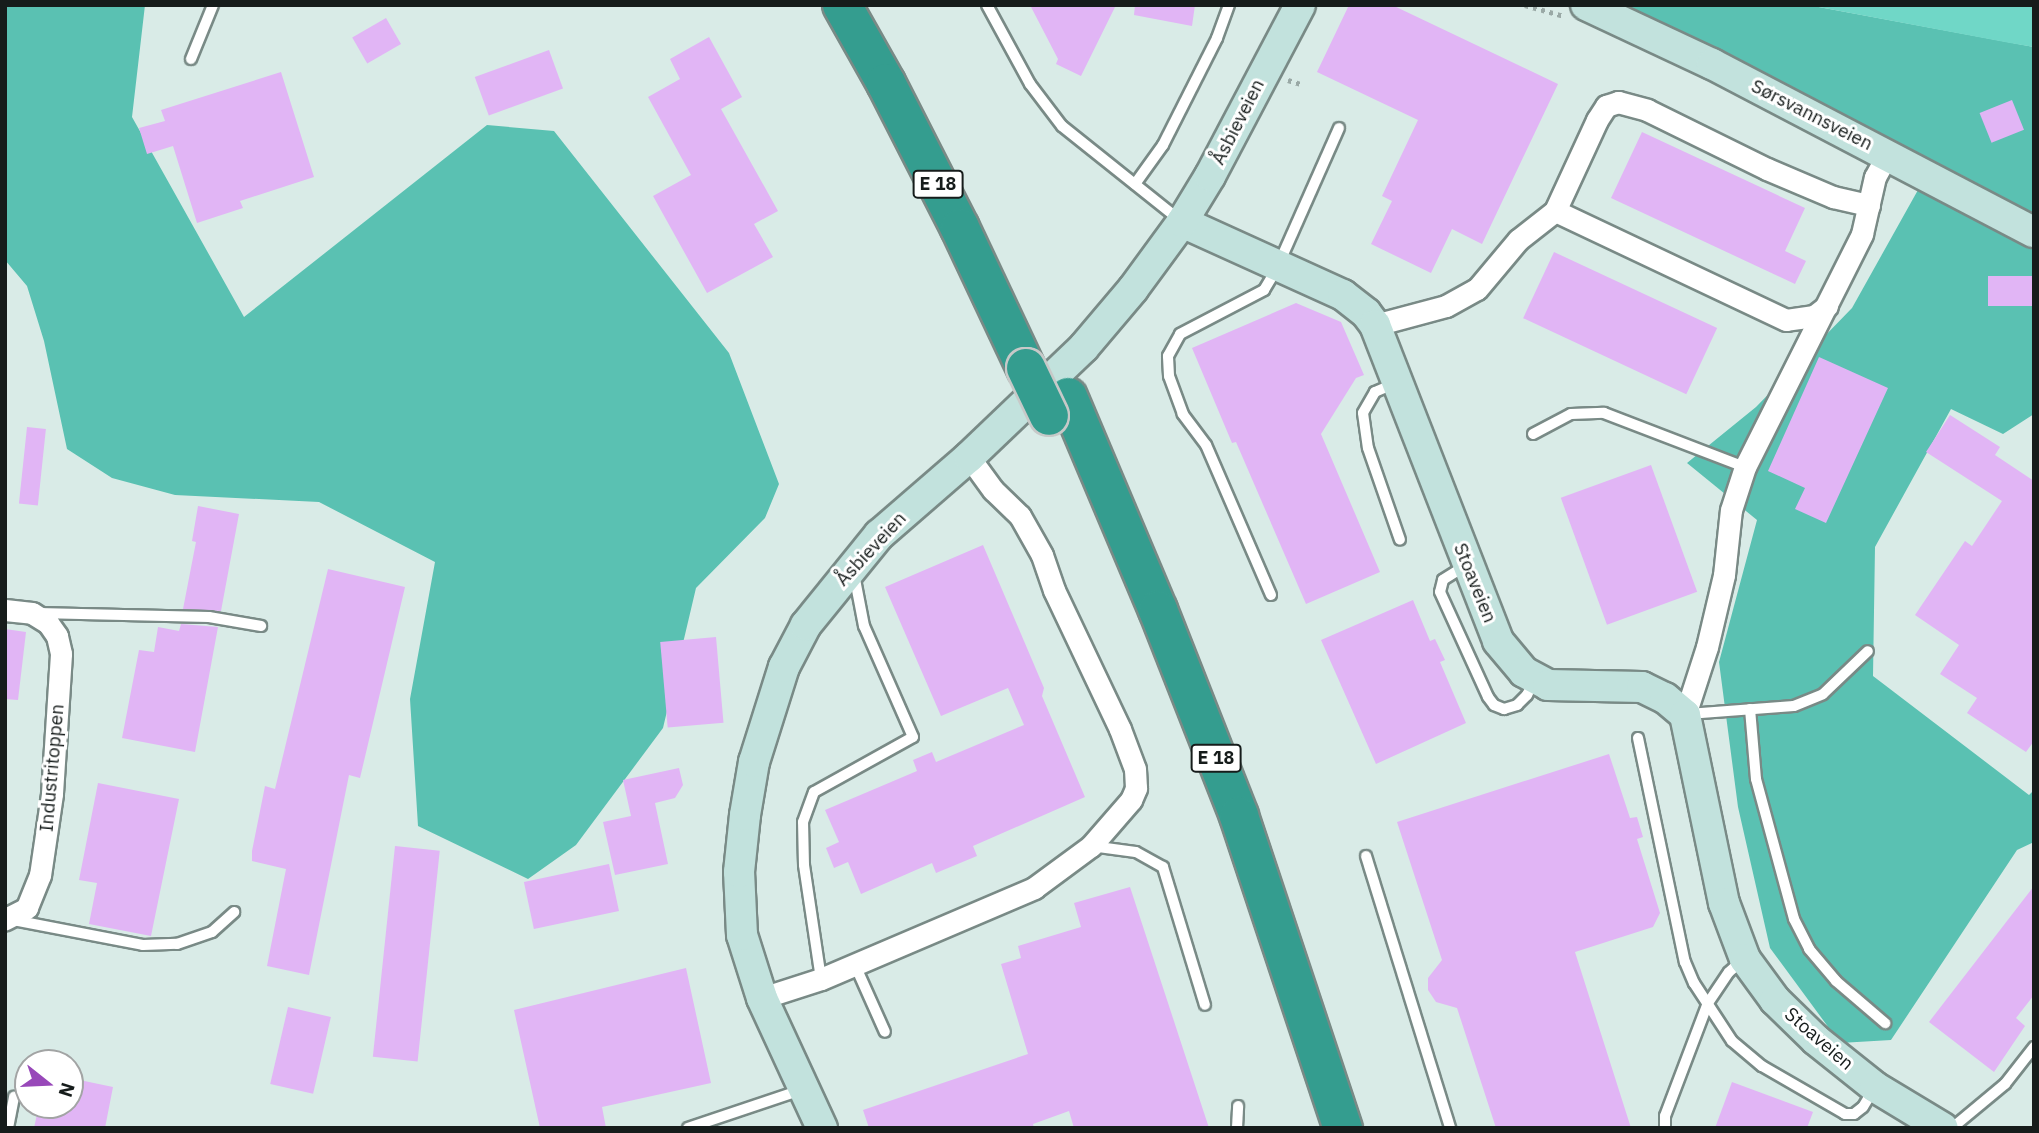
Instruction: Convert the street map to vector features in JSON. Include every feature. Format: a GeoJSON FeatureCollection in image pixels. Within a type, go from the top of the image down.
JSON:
{"type":"FeatureCollection","features":[{"type":"Feature","properties":{"kind":"highway","name":"E 18"},"geometry":{"type":"LineString","coordinates":[[842,5],[886,83],[954,216],[1036,359]]}},
{"type":"Feature","properties":{"kind":"highway","name":"E 18"},"geometry":{"type":"LineString","coordinates":[[870,5],[915,86],[1036,359],[1158,610],[1239,816],[1343,1128]]}},
{"type":"Feature","properties":{"kind":"highway","name":"E 18"},"geometry":{"type":"LineString","coordinates":[[1058,406],[1134,616],[1211,813],[1316,1128]]}},
{"type":"Feature","properties":{"kind":"street","name":"Åsbieveien"},"geometry":{"type":"LineString","coordinates":[[1267,66],[1280,5]]}},
{"type":"Feature","properties":{"kind":"street","name":"Åsbieveien"},"geometry":{"type":"LineString","coordinates":[[822,1128],[762,998],[742,935],[739,872],[754,762],[784,667],[806,625],[879,535],[969,457],[1084,347],[1133,289],[1182,222],[1241,122],[1300,5]]}},
{"type":"Feature","properties":{"kind":"street","name":"Sørsvannsveien"},"geometry":{"type":"LineString","coordinates":[[1586,5],[1712,64],[2034,232]]}},
{"type":"Feature","properties":{"kind":"street"},"geometry":{"type":"LineString","coordinates":[[1375,325],[1446,306],[1477,289],[1518,240],[1555,211],[1597,120],[1606,106],[1618,102],[1647,110],[1767,169],[1833,197],[1869,205]]}},
{"type":"Feature","properties":{"kind":"street","name":"Stoaveien"},"geometry":{"type":"LineString","coordinates":[[1888,154],[1875,177],[1862,234],[1745,467],[1731,510],[1724,575],[1707,647],[1685,715],[1724,903],[1745,958],[1775,1000],[1808,1032],[1875,1087],[1943,1128]]}},
{"type":"Feature","properties":{"kind":"street"},"geometry":{"type":"LineString","coordinates":[[1555,211],[1786,320],[1807,318],[1827,306]]}},
{"type":"Feature","properties":{"kind":"street","name":"Stoaveien"},"geometry":{"type":"LineString","coordinates":[[1182,222],[1277,268],[1343,295],[1366,313],[1375,325],[1498,641],[1524,672],[1535,680]]}},
{"type":"Feature","properties":{"kind":"street"},"geometry":{"type":"LineString","coordinates":[[762,998],[821,979],[1034,888],[1091,846],[1131,800],[1136,788],[1135,769],[1120,729],[1054,590],[1042,555],[1020,516],[993,490],[969,457]]}},
{"type":"Feature","properties":{"kind":"street"},"geometry":{"type":"LineString","coordinates":[[5,610],[32,613]]}},
{"type":"Feature","properties":{"kind":"street","name":"Industritoppen"},"geometry":{"type":"LineString","coordinates":[[5,919],[27,908],[35,892],[52,794],[61,654],[57,636],[48,623],[32,613]]}},
{"type":"Feature","properties":{"kind":"street"},"geometry":{"type":"LineString","coordinates":[[1535,680],[1565,687],[1642,687],[1665,698],[1685,715]]}},
{"type":"Feature","properties":{"kind":"lane"},"geometry":{"type":"LineString","coordinates":[[191,59],[213,5]]}},
{"type":"Feature","properties":{"kind":"lane"},"geometry":{"type":"LineString","coordinates":[[987,5],[1030,85],[1062,126],[1182,222]]}},
{"type":"Feature","properties":{"kind":"lane"},"geometry":{"type":"LineString","coordinates":[[1135,184],[1163,145],[1217,38],[1229,5]]}},
{"type":"Feature","properties":{"kind":"lane"},"geometry":{"type":"LineString","coordinates":[[1271,595],[1206,445],[1183,414],[1169,376],[1168,356],[1180,334],[1264,290],[1277,268],[1339,128]]}},
{"type":"Feature","properties":{"kind":"lane"},"geometry":{"type":"LineString","coordinates":[[1396,383],[1375,392],[1363,414],[1368,448],[1400,540]]}},
{"type":"Feature","properties":{"kind":"lane"},"geometry":{"type":"LineString","coordinates":[[1533,434],[1570,414],[1604,413],[1745,467]]}},
{"type":"Feature","properties":{"kind":"lane"},"geometry":{"type":"LineString","coordinates":[[821,979],[804,865],[803,822],[814,792],[912,737],[864,625],[853,565]]}},
{"type":"Feature","properties":{"kind":"lane"},"geometry":{"type":"LineString","coordinates":[[1468,565],[1443,580],[1440,592],[1488,697],[1494,705],[1504,709],[1517,705],[1527,695],[1535,680]]}},
{"type":"Feature","properties":{"kind":"lane"},"geometry":{"type":"LineString","coordinates":[[32,613],[209,617],[261,626]]}},
{"type":"Feature","properties":{"kind":"lane"},"geometry":{"type":"LineString","coordinates":[[1685,715],[1794,706],[1823,694],[1868,651]]}},
{"type":"Feature","properties":{"kind":"lane"},"geometry":{"type":"LineString","coordinates":[[1750,709],[1756,779],[1794,919],[1809,949],[1836,981],[1885,1023]]}},
{"type":"Feature","properties":{"kind":"lane"},"geometry":{"type":"LineString","coordinates":[[1638,738],[1685,962],[1731,1041],[1762,1066],[1845,1114],[1854,1114],[1863,1107],[1875,1087]]}},
{"type":"Feature","properties":{"kind":"lane"},"geometry":{"type":"LineString","coordinates":[[1091,846],[1136,852],[1163,867],[1205,1005]]}},
{"type":"Feature","properties":{"kind":"lane"},"geometry":{"type":"LineString","coordinates":[[1366,856],[1451,1128]]}},
{"type":"Feature","properties":{"kind":"lane","name":"Industritoppen"},"geometry":{"type":"LineString","coordinates":[[5,919],[143,945],[177,944],[212,932],[234,912]]}},
{"type":"Feature","properties":{"kind":"lane"},"geometry":{"type":"LineString","coordinates":[[1665,1128],[1665,1116],[1708,1003],[1729,972],[1745,958]]}},
{"type":"Feature","properties":{"kind":"lane"},"geometry":{"type":"LineString","coordinates":[[855,965],[885,1032]]}},
{"type":"Feature","properties":{"kind":"lane"},"geometry":{"type":"LineString","coordinates":[[1952,1128],[2005,1084],[2034,1047]]}},
{"type":"Feature","properties":{"kind":"lane"},"geometry":{"type":"LineString","coordinates":[[688,1128],[804,1089]]}},
{"type":"Feature","properties":{"kind":"lane"},"geometry":{"type":"LineString","coordinates":[[8,1128],[14,1101]]}},
{"type":"Feature","properties":{"kind":"lane"},"geometry":{"type":"LineString","coordinates":[[1237,1128],[1238,1106]]}},
{"type":"Feature","properties":{"kind":"shaded area"},"geometry":{"type":"Polygon","coordinates":[[[5,5],[145,5],[132,117],[244,317],[487,125],[554,131],[729,353],[779,484],[765,518],[696,588],[663,728],[576,845],[528,879],[418,826],[410,699],[435,562],[319,502],[175,495],[112,478],[67,449],[44,341],[27,286],[5,260],[5,5]]]}},
{"type":"Feature","properties":{"kind":"shaded area"},"geometry":{"type":"Polygon","coordinates":[[[1584,5],[1808,5],[2034,47],[2034,414],[2003,434],[1951,409],[1875,547],[1873,676],[2029,795],[2034,790],[2034,842],[2017,850],[1891,1040],[1840,1043],[1770,948],[1738,807],[1719,662],[1757,520],[1687,463],[1756,407],[1852,308],[1923,181],[1584,5]]]}},
{"type":"Feature","properties":{"kind":"shaded area"},"geometry":{"type":"Polygon","coordinates":[[[1808,5],[2034,5],[2034,47],[2010,43],[1808,5]]]}},
{"type":"Feature","properties":{"kind":"building"},"geometry":{"type":"Polygon","coordinates":[[[1030,5],[1116,5],[1081,76],[1056,64],[1058,59],[1030,5]]]}},
{"type":"Feature","properties":{"kind":"building"},"geometry":{"type":"Polygon","coordinates":[[[1135,5],[1195,5],[1192,26],[1134,15],[1135,5]]]}},
{"type":"Feature","properties":{"kind":"building"},"geometry":{"type":"Polygon","coordinates":[[[1349,5],[1392,5],[1558,84],[1482,244],[1452,229],[1431,273],[1371,244],[1392,201],[1382,196],[1418,120],[1317,72],[1349,5]]]}},
{"type":"Feature","properties":{"kind":"building"},"geometry":{"type":"Polygon","coordinates":[[[386,18],[401,44],[367,63],[352,38],[386,18]]]}},
{"type":"Feature","properties":{"kind":"building"},"geometry":{"type":"Polygon","coordinates":[[[709,37],[742,97],[721,109],[778,211],[754,224],[773,257],[707,293],[653,196],[691,175],[648,97],[680,79],[670,59],[709,37]]]}},
{"type":"Feature","properties":{"kind":"building"},"geometry":{"type":"Polygon","coordinates":[[[549,50],[563,89],[489,116],[475,77],[549,50]]]}},
{"type":"Feature","properties":{"kind":"building"},"geometry":{"type":"Polygon","coordinates":[[[281,72],[314,177],[240,201],[243,208],[197,223],[173,146],[147,154],[139,128],[165,121],[161,110],[281,72]]]}},
{"type":"Feature","properties":{"kind":"building"},"geometry":{"type":"Polygon","coordinates":[[[2012,100],[2024,130],[1992,143],[1980,113],[2012,100]]]}},
{"type":"Feature","properties":{"kind":"building"},"geometry":{"type":"Polygon","coordinates":[[[1642,132],[1805,208],[1785,251],[1806,261],[1795,284],[1611,198],[1642,132]]]}},
{"type":"Feature","properties":{"kind":"building"},"geometry":{"type":"Polygon","coordinates":[[[1554,252],[1717,328],[1686,394],[1523,318],[1554,252]]]}},
{"type":"Feature","properties":{"kind":"building"},"geometry":{"type":"Polygon","coordinates":[[[1988,276],[2034,276],[2034,306],[1988,306],[1988,276]]]}},
{"type":"Feature","properties":{"kind":"building"},"geometry":{"type":"Polygon","coordinates":[[[1296,303],[1341,322],[1364,375],[1356,378],[1321,434],[1380,572],[1306,604],[1236,442],[1232,443],[1192,348],[1296,303]]]}},
{"type":"Feature","properties":{"kind":"building"},"geometry":{"type":"Polygon","coordinates":[[[1819,357],[1888,388],[1826,523],[1795,509],[1805,488],[1768,471],[1819,357]]]}},
{"type":"Feature","properties":{"kind":"building"},"geometry":{"type":"Polygon","coordinates":[[[1950,415],[2000,447],[1995,455],[2034,481],[2034,741],[2026,752],[1967,713],[1977,698],[1940,674],[1959,645],[1915,615],[1965,541],[1972,546],[2002,501],[1926,452],[1950,415]]]}},
{"type":"Feature","properties":{"kind":"building"},"geometry":{"type":"Polygon","coordinates":[[[27,427],[46,429],[38,506],[19,504],[27,427]]]}},
{"type":"Feature","properties":{"kind":"building"},"geometry":{"type":"Polygon","coordinates":[[[1651,465],[1697,592],[1607,625],[1561,498],[1651,465]]]}},
{"type":"Feature","properties":{"kind":"building"},"geometry":{"type":"Polygon","coordinates":[[[198,506],[239,514],[221,611],[183,609],[196,542],[192,541],[198,506]]]}},
{"type":"Feature","properties":{"kind":"building"},"geometry":{"type":"Polygon","coordinates":[[[983,545],[1044,688],[1042,696],[1085,797],[973,846],[977,856],[936,873],[932,863],[861,894],[848,862],[834,868],[826,848],[839,842],[825,810],[917,771],[913,760],[932,752],[936,762],[1024,725],[1008,688],[941,716],[885,587],[983,545]]]}},
{"type":"Feature","properties":{"kind":"building"},"geometry":{"type":"Polygon","coordinates":[[[328,569],[405,587],[360,778],[349,775],[309,975],[267,966],[286,869],[252,861],[252,851],[265,786],[275,789],[328,569]]]}},
{"type":"Feature","properties":{"kind":"building"},"geometry":{"type":"Polygon","coordinates":[[[1413,600],[1430,641],[1435,639],[1445,660],[1440,662],[1466,723],[1376,764],[1321,640],[1413,600]]]}},
{"type":"Feature","properties":{"kind":"building"},"geometry":{"type":"Polygon","coordinates":[[[181,624],[218,627],[195,752],[122,738],[139,650],[154,652],[158,627],[179,631],[181,624]]]}},
{"type":"Feature","properties":{"kind":"building"},"geometry":{"type":"Polygon","coordinates":[[[5,629],[26,632],[18,700],[5,699],[5,629]]]}},
{"type":"Feature","properties":{"kind":"building"},"geometry":{"type":"Polygon","coordinates":[[[716,637],[723,723],[668,728],[660,642],[716,637]]]}},
{"type":"Feature","properties":{"kind":"building"},"geometry":{"type":"Polygon","coordinates":[[[1609,754],[1630,818],[1637,817],[1643,837],[1637,839],[1660,913],[1653,927],[1575,952],[1631,1128],[1496,1128],[1457,1008],[1436,1002],[1428,990],[1428,978],[1442,960],[1397,822],[1609,754]]]}},
{"type":"Feature","properties":{"kind":"building"},"geometry":{"type":"Polygon","coordinates":[[[679,768],[683,785],[675,798],[655,803],[668,864],[615,875],[603,822],[631,816],[623,780],[679,768]]]}},
{"type":"Feature","properties":{"kind":"building"},"geometry":{"type":"Polygon","coordinates":[[[98,783],[179,799],[151,936],[89,924],[97,883],[79,880],[98,783]]]}},
{"type":"Feature","properties":{"kind":"building"},"geometry":{"type":"Polygon","coordinates":[[[395,846],[440,851],[418,1062],[373,1057],[395,846]]]}},
{"type":"Feature","properties":{"kind":"building"},"geometry":{"type":"Polygon","coordinates":[[[609,864],[619,911],[534,929],[524,882],[609,864]]]}},
{"type":"Feature","properties":{"kind":"building"},"geometry":{"type":"Polygon","coordinates":[[[2034,886],[2034,995],[2016,1018],[2025,1026],[1994,1072],[1929,1022],[2034,886]]]}},
{"type":"Feature","properties":{"kind":"building"},"geometry":{"type":"Polygon","coordinates":[[[1130,887],[1209,1128],[1074,1128],[1069,1111],[1033,1124],[1034,1128],[869,1128],[863,1110],[1028,1054],[1001,964],[1021,958],[1018,946],[1081,927],[1074,903],[1130,887]]]}},
{"type":"Feature","properties":{"kind":"building"},"geometry":{"type":"Polygon","coordinates":[[[686,968],[711,1083],[602,1107],[606,1128],[540,1128],[514,1010],[686,968]]]}},
{"type":"Feature","properties":{"kind":"building"},"geometry":{"type":"Polygon","coordinates":[[[288,1007],[331,1017],[313,1094],[270,1084],[288,1007]]]}},
{"type":"Feature","properties":{"kind":"building"},"geometry":{"type":"Polygon","coordinates":[[[84,1081],[113,1087],[105,1128],[34,1128],[36,1119],[84,1119],[84,1081]]]}},
{"type":"Feature","properties":{"kind":"building"},"geometry":{"type":"Polygon","coordinates":[[[1732,1082],[1813,1112],[1807,1128],[1715,1128],[1732,1082]]]}}]}
